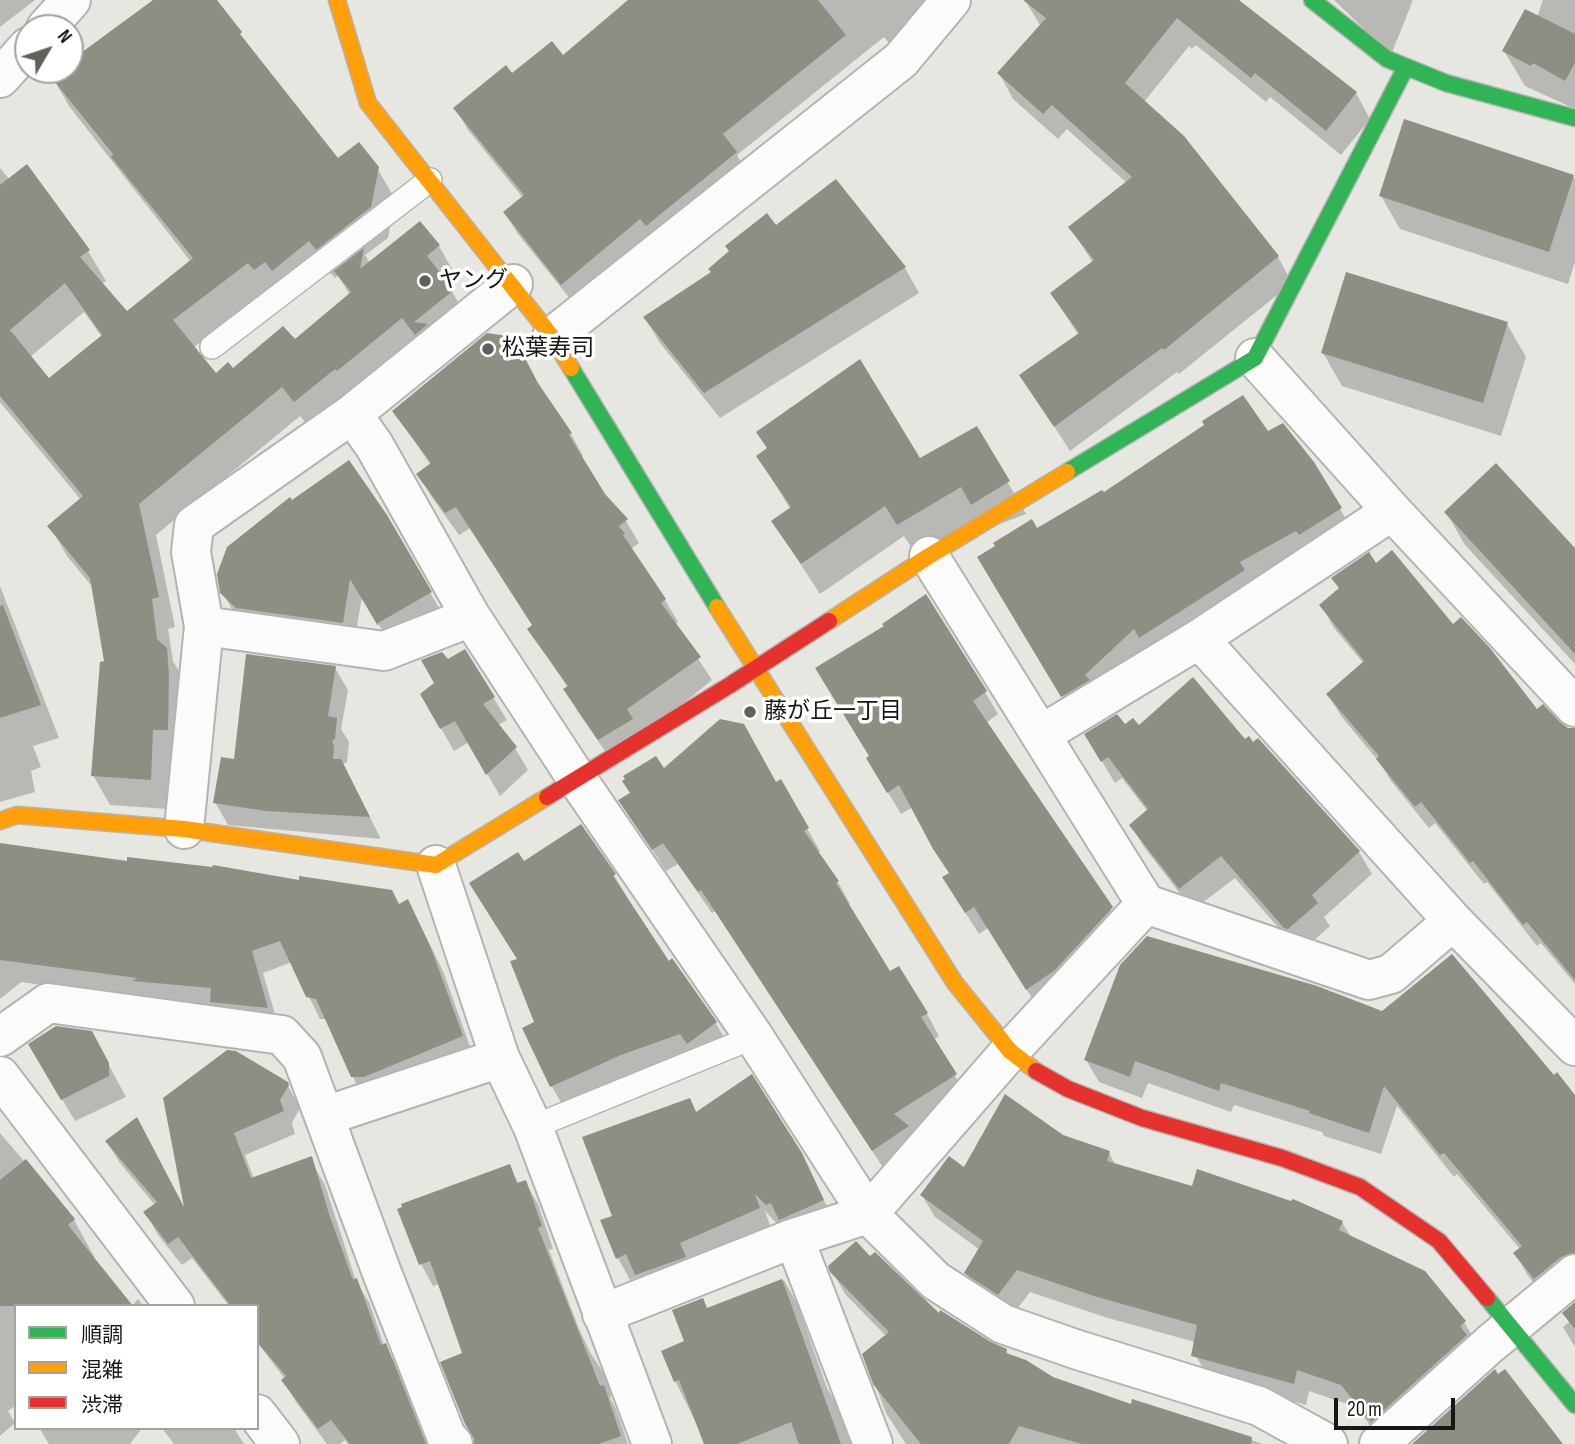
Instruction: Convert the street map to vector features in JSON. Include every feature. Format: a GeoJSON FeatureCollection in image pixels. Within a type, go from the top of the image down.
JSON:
{"type":"FeatureCollection","features":[{"type":"Feature","properties":{"kind":"street"},"geometry":{"type":"LineString","coordinates":[[58,14],[71,0]]}},
{"type":"Feature","properties":{"kind":"street"},"geometry":{"type":"LineString","coordinates":[[337,0],[368,103],[513,284],[552,337],[755,668],[955,983],[994,1034],[1010,1051],[1042,1076],[1068,1089],[1142,1118],[1282,1158],[1360,1187],[1439,1241],[1575,1405]]}},
{"type":"Feature","properties":{"kind":"street"},"geometry":{"type":"LineString","coordinates":[[552,337],[901,60],[951,0]]}},
{"type":"Feature","properties":{"kind":"street"},"geometry":{"type":"LineString","coordinates":[[1312,0],[1387,59],[1446,83],[1575,118]]}},
{"type":"Feature","properties":{"kind":"street"},"geometry":{"type":"LineString","coordinates":[[0,78],[14,62]]}},
{"type":"Feature","properties":{"kind":"street"},"geometry":{"type":"LineString","coordinates":[[0,821],[17,815],[184,829],[436,865],[755,668],[929,556],[1255,358],[1406,67]]}},
{"type":"Feature","properties":{"kind":"street"},"geometry":{"type":"LineString","coordinates":[[184,829],[204,626],[191,552],[194,525],[352,414],[513,284]]}},
{"type":"Feature","properties":{"kind":"street"},"geometry":{"type":"LineString","coordinates":[[1255,358],[1392,512],[1575,707]]}},
{"type":"Feature","properties":{"kind":"street"},"geometry":{"type":"LineString","coordinates":[[352,414],[374,444],[471,617],[577,779],[754,1037],[868,1214],[936,1281],[1003,1324],[1259,1406],[1328,1444]]}},
{"type":"Feature","properties":{"kind":"street"},"geometry":{"type":"LineString","coordinates":[[1042,734],[1199,639],[1392,512]]}},
{"type":"Feature","properties":{"kind":"street"},"geometry":{"type":"LineString","coordinates":[[929,556],[1146,904],[1369,980],[1391,974],[1453,921]]}},
{"type":"Feature","properties":{"kind":"street"},"geometry":{"type":"LineString","coordinates":[[204,626],[384,651],[471,617]]}},
{"type":"Feature","properties":{"kind":"street"},"geometry":{"type":"LineString","coordinates":[[1199,639],[1453,921],[1575,1046]]}},
{"type":"Feature","properties":{"kind":"street"},"geometry":{"type":"LineString","coordinates":[[436,865],[500,1058],[533,1127],[652,1444]]}},
{"type":"Feature","properties":{"kind":"street"},"geometry":{"type":"LineString","coordinates":[[602,1314],[794,1238],[868,1214],[1010,1051],[1146,904]]}},
{"type":"Feature","properties":{"kind":"street"},"geometry":{"type":"LineString","coordinates":[[0,1037],[48,1003],[282,1035],[302,1057],[382,1273],[446,1436],[453,1444]]}},
{"type":"Feature","properties":{"kind":"street"},"geometry":{"type":"LineString","coordinates":[[325,1116],[500,1058]]}},
{"type":"Feature","properties":{"kind":"street"},"geometry":{"type":"LineString","coordinates":[[0,1076],[173,1304]]}},
{"type":"Feature","properties":{"kind":"street"},"geometry":{"type":"LineString","coordinates":[[794,1238],[873,1444]]}},
{"type":"Feature","properties":{"kind":"street"},"geometry":{"type":"LineString","coordinates":[[1380,1444],[1511,1327],[1575,1274]]}},
{"type":"Feature","properties":{"kind":"street"},"geometry":{"type":"LineString","coordinates":[[259,1417],[280,1444]]}},
{"type":"Feature","properties":{"kind":"lane"},"geometry":{"type":"LineString","coordinates":[[212,346],[430,180]]}},
{"type":"Feature","properties":{"kind":"lane"},"geometry":{"type":"LineString","coordinates":[[533,1127],[754,1037]]}},
{"type":"Feature","properties":{"kind":"building"},"geometry":{"type":"Polygon","coordinates":[[[153,0],[217,0],[242,32],[240,34],[338,158],[359,142],[379,167],[371,207],[316,250],[309,241],[272,271],[265,262],[254,270],[248,263],[173,320],[216,373],[228,362],[233,368],[283,326],[295,339],[351,292],[334,271],[364,248],[360,269],[420,221],[440,245],[427,256],[454,290],[414,322],[428,324],[415,335],[402,318],[294,402],[282,387],[139,504],[159,597],[152,599],[157,639],[167,648],[169,677],[168,730],[153,730],[151,780],[91,776],[100,662],[104,661],[90,578],[47,526],[83,496],[0,396],[0,185],[27,164],[90,250],[80,257],[127,311],[193,258],[111,157],[113,154],[56,84],[84,84],[84,51],[153,0]],[[65,283],[10,330],[49,378],[102,335],[65,283]]]}},
{"type":"Feature","properties":{"kind":"building"},"geometry":{"type":"Polygon","coordinates":[[[628,0],[818,0],[846,35],[723,134],[737,152],[646,226],[640,219],[561,285],[503,212],[524,195],[453,108],[506,65],[512,73],[552,41],[563,55],[628,0]]]}},
{"type":"Feature","properties":{"kind":"building"},"geometry":{"type":"Polygon","coordinates":[[[1023,0],[1239,0],[1357,92],[1326,131],[1255,73],[1251,78],[1177,18],[1125,83],[1184,136],[1279,256],[1164,350],[1162,348],[1054,427],[1019,375],[1079,333],[1050,293],[1094,260],[1068,227],[1132,177],[1052,105],[1043,114],[997,73],[1046,18],[1023,0]]]}},
{"type":"Feature","properties":{"kind":"building"},"geometry":{"type":"Polygon","coordinates":[[[1525,9],[1575,34],[1575,63],[1565,81],[1533,63],[1531,66],[1502,51],[1525,9]]]}},
{"type":"Feature","properties":{"kind":"building"},"geometry":{"type":"Polygon","coordinates":[[[1404,119],[1574,175],[1549,252],[1379,196],[1404,119]]]}},
{"type":"Feature","properties":{"kind":"building"},"geometry":{"type":"Polygon","coordinates":[[[836,179],[906,267],[704,393],[643,317],[711,272],[708,269],[729,251],[725,246],[767,213],[776,225],[836,179]]]}},
{"type":"Feature","properties":{"kind":"building"},"geometry":{"type":"Polygon","coordinates":[[[1346,272],[1508,322],[1483,403],[1321,353],[1346,272]]]}},
{"type":"Feature","properties":{"kind":"building"},"geometry":{"type":"Polygon","coordinates":[[[487,333],[514,337],[538,383],[572,433],[569,435],[605,494],[628,519],[619,526],[666,599],[661,603],[701,657],[627,709],[633,719],[598,740],[563,689],[568,686],[527,629],[532,625],[456,507],[445,513],[416,474],[431,463],[392,411],[487,333]]]}},
{"type":"Feature","properties":{"kind":"building"},"geometry":{"type":"Polygon","coordinates":[[[860,359],[920,458],[977,426],[1010,481],[971,505],[961,487],[897,525],[885,506],[801,564],[771,521],[791,507],[756,456],[767,448],[756,432],[860,359]]]}},
{"type":"Feature","properties":{"kind":"building"},"geometry":{"type":"Polygon","coordinates":[[[1243,395],[1268,431],[1283,423],[1314,462],[1342,508],[1299,535],[1296,531],[1240,562],[1245,570],[1139,638],[1134,629],[1085,675],[1090,680],[1061,697],[977,557],[995,546],[993,543],[1032,519],[1037,528],[1102,490],[1104,492],[1204,425],[1202,421],[1243,395]]]}},
{"type":"Feature","properties":{"kind":"building"},"geometry":{"type":"Polygon","coordinates":[[[349,460],[387,515],[432,592],[378,623],[378,626],[350,579],[343,623],[236,608],[220,593],[217,574],[227,547],[290,497],[292,500],[349,460]]]}},
{"type":"Feature","properties":{"kind":"building"},"geometry":{"type":"Polygon","coordinates":[[[1496,463],[1575,548],[1575,654],[1444,512],[1496,463]]]}},
{"type":"Feature","properties":{"kind":"building"},"geometry":{"type":"Polygon","coordinates":[[[1392,550],[1453,624],[1461,617],[1490,648],[1537,709],[1543,704],[1568,728],[1575,728],[1575,980],[1527,922],[1523,925],[1473,861],[1470,863],[1421,802],[1415,807],[1376,759],[1379,756],[1326,694],[1364,661],[1319,605],[1339,588],[1331,578],[1369,552],[1376,563],[1392,550]]]}},
{"type":"Feature","properties":{"kind":"building"},"geometry":{"type":"Polygon","coordinates":[[[926,594],[987,691],[973,701],[1113,907],[1055,970],[1026,990],[974,907],[965,913],[942,877],[949,873],[899,785],[887,793],[866,758],[869,756],[815,668],[884,626],[882,624],[926,594]]]}},
{"type":"Feature","properties":{"kind":"building"},"geometry":{"type":"Polygon","coordinates":[[[3,605],[41,705],[0,718],[0,606],[3,605]]]}},
{"type":"Feature","properties":{"kind":"building"},"geometry":{"type":"Polygon","coordinates":[[[465,649],[495,697],[483,704],[517,747],[486,775],[455,721],[440,729],[420,694],[434,683],[421,660],[442,652],[448,659],[465,649]]]}},
{"type":"Feature","properties":{"kind":"building"},"geometry":{"type":"Polygon","coordinates":[[[246,654],[336,666],[328,716],[337,718],[335,739],[332,741],[333,759],[341,759],[370,817],[266,811],[213,803],[221,757],[234,759],[246,654]]]}},
{"type":"Feature","properties":{"kind":"building"},"geometry":{"type":"Polygon","coordinates":[[[1193,677],[1245,739],[1249,736],[1253,742],[1258,738],[1360,851],[1312,895],[1318,903],[1288,929],[1284,928],[1221,856],[1179,889],[1129,825],[1148,809],[1108,757],[1101,762],[1084,734],[1117,714],[1125,724],[1133,718],[1139,725],[1193,677]]]}},
{"type":"Feature","properties":{"kind":"building"},"geometry":{"type":"Polygon","coordinates":[[[720,719],[744,724],[776,782],[781,779],[809,828],[804,831],[839,881],[836,883],[890,971],[899,966],[928,1013],[921,1017],[957,1074],[894,1114],[909,1126],[872,1151],[701,890],[698,892],[663,843],[652,850],[618,800],[630,793],[622,781],[625,779],[623,776],[656,756],[664,768],[720,719]]]}},
{"type":"Feature","properties":{"kind":"building"},"geometry":{"type":"Polygon","coordinates":[[[581,824],[616,874],[613,876],[669,961],[672,958],[717,1022],[687,1044],[680,1034],[621,1055],[550,1087],[522,1028],[534,1022],[510,961],[517,959],[469,883],[518,852],[524,861],[581,824]]]}},
{"type":"Feature","properties":{"kind":"building"},"geometry":{"type":"Polygon","coordinates":[[[0,843],[127,861],[127,857],[213,865],[299,880],[299,876],[392,890],[399,904],[408,899],[431,948],[463,1036],[364,1077],[351,1077],[316,999],[306,997],[280,941],[252,951],[268,1008],[210,1002],[211,988],[132,981],[137,978],[0,960],[0,843]]]}},
{"type":"Feature","properties":{"kind":"building"},"geometry":{"type":"Polygon","coordinates":[[[1147,936],[1317,986],[1382,1011],[1452,954],[1554,1075],[1557,1072],[1575,1095],[1575,1253],[1561,1257],[1534,1279],[1513,1253],[1522,1246],[1444,1153],[1440,1155],[1384,1086],[1369,1133],[1221,1083],[1219,1091],[1135,1061],[1130,1077],[1084,1060],[1120,965],[1147,936]]]}},
{"type":"Feature","properties":{"kind":"building"},"geometry":{"type":"Polygon","coordinates":[[[56,1026],[92,1031],[109,1063],[109,1076],[61,1100],[28,1044],[56,1026]]]}},
{"type":"Feature","properties":{"kind":"building"},"geometry":{"type":"Polygon","coordinates":[[[227,1050],[236,1051],[288,1082],[289,1085],[280,1100],[284,1111],[234,1133],[251,1178],[312,1156],[353,1280],[357,1278],[381,1345],[386,1343],[426,1444],[350,1444],[331,1420],[318,1429],[281,1380],[286,1376],[259,1344],[259,1304],[229,1304],[178,1237],[168,1244],[143,1212],[157,1202],[105,1141],[137,1117],[184,1207],[163,1098],[227,1050]]]}},
{"type":"Feature","properties":{"kind":"building"},"geometry":{"type":"Polygon","coordinates":[[[752,1074],[802,1153],[824,1200],[779,1220],[771,1203],[766,1205],[755,1194],[760,1208],[680,1243],[686,1257],[635,1275],[626,1254],[616,1259],[600,1220],[612,1216],[582,1137],[690,1098],[696,1112],[752,1074]]]}},
{"type":"Feature","properties":{"kind":"building"},"geometry":{"type":"Polygon","coordinates":[[[1005,1094],[1063,1135],[1110,1151],[1107,1161],[1192,1186],[1197,1169],[1291,1201],[1293,1199],[1343,1221],[1339,1230],[1425,1271],[1466,1321],[1460,1326],[1467,1335],[1371,1422],[1341,1385],[1297,1370],[1294,1384],[1191,1356],[1197,1325],[1094,1296],[1017,1270],[998,1295],[964,1273],[983,1241],[920,1195],[949,1156],[964,1167],[1005,1094]]]}},
{"type":"Feature","properties":{"kind":"building"},"geometry":{"type":"Polygon","coordinates":[[[26,1159],[75,1219],[68,1225],[131,1304],[0,1306],[0,1180],[26,1159]]]}},
{"type":"Feature","properties":{"kind":"building"},"geometry":{"type":"Polygon","coordinates":[[[510,1164],[517,1183],[526,1180],[542,1226],[538,1228],[600,1386],[604,1385],[621,1436],[599,1444],[474,1444],[440,1362],[462,1353],[430,1261],[419,1265],[397,1209],[402,1207],[401,1204],[510,1164]]]}},
{"type":"Feature","properties":{"kind":"building"},"geometry":{"type":"Polygon","coordinates":[[[856,1241],[870,1256],[875,1252],[939,1313],[940,1310],[1007,1349],[1006,1353],[1026,1360],[1053,1377],[1131,1404],[1132,1399],[1252,1437],[1251,1444],[1082,1444],[1019,1426],[1009,1444],[921,1444],[873,1384],[862,1354],[889,1332],[830,1272],[828,1266],[856,1241]]]}},
{"type":"Feature","properties":{"kind":"building"},"geometry":{"type":"Polygon","coordinates":[[[782,1279],[841,1444],[799,1444],[791,1422],[737,1444],[704,1444],[679,1380],[674,1382],[661,1351],[684,1341],[672,1310],[703,1298],[707,1308],[782,1279]]]}},
{"type":"Feature","properties":{"kind":"building"},"geometry":{"type":"Polygon","coordinates":[[[1575,1302],[1575,1329],[1562,1313],[1575,1302]]]}},
{"type":"Feature","properties":{"kind":"building"},"geometry":{"type":"Polygon","coordinates":[[[1495,1369],[1498,1374],[1505,1369],[1563,1444],[1412,1444],[1495,1369]]]}},
{"type":"Feature","properties":{"kind":"traffic: fast"},"geometry":{"type":"LineString","coordinates":[[1312,0],[1387,59],[1446,83],[1575,118]]}},
{"type":"Feature","properties":{"kind":"traffic: fast"},"geometry":{"type":"LineString","coordinates":[[1067,472],[1255,358],[1406,67]]}},
{"type":"Feature","properties":{"kind":"traffic: fast"},"geometry":{"type":"LineString","coordinates":[[571,368],[717,607]]}},
{"type":"Feature","properties":{"kind":"traffic: fast"},"geometry":{"type":"LineString","coordinates":[[1487,1298],[1575,1405]]}},
{"type":"Feature","properties":{"kind":"traffic: slow"},"geometry":{"type":"LineString","coordinates":[[337,0],[368,103],[552,337],[571,368]]}},
{"type":"Feature","properties":{"kind":"traffic: slow"},"geometry":{"type":"LineString","coordinates":[[829,621],[1067,472]]}},
{"type":"Feature","properties":{"kind":"traffic: slow"},"geometry":{"type":"LineString","coordinates":[[717,607],[955,983],[1010,1051],[1036,1071]]}},
{"type":"Feature","properties":{"kind":"traffic: slow"},"geometry":{"type":"LineString","coordinates":[[0,821],[17,815],[184,829],[436,865],[547,797]]}},
{"type":"Feature","properties":{"kind":"traffic: jam"},"geometry":{"type":"LineString","coordinates":[[547,797],[829,621]]}},
{"type":"Feature","properties":{"kind":"traffic: jam"},"geometry":{"type":"LineString","coordinates":[[1036,1071],[1068,1089],[1142,1118],[1282,1158],[1360,1187],[1439,1241],[1487,1298]]}},
{"type":"Feature","properties":{"kind":"place","name":"ヤング"},"geometry":{"type":"Point","coordinates":[425,281]}},
{"type":"Feature","properties":{"kind":"place","name":"松葉寿司"},"geometry":{"type":"Point","coordinates":[488,349]}},
{"type":"Feature","properties":{"kind":"place","name":"藤が丘一丁目"},"geometry":{"type":"Point","coordinates":[750,712]}}]}
